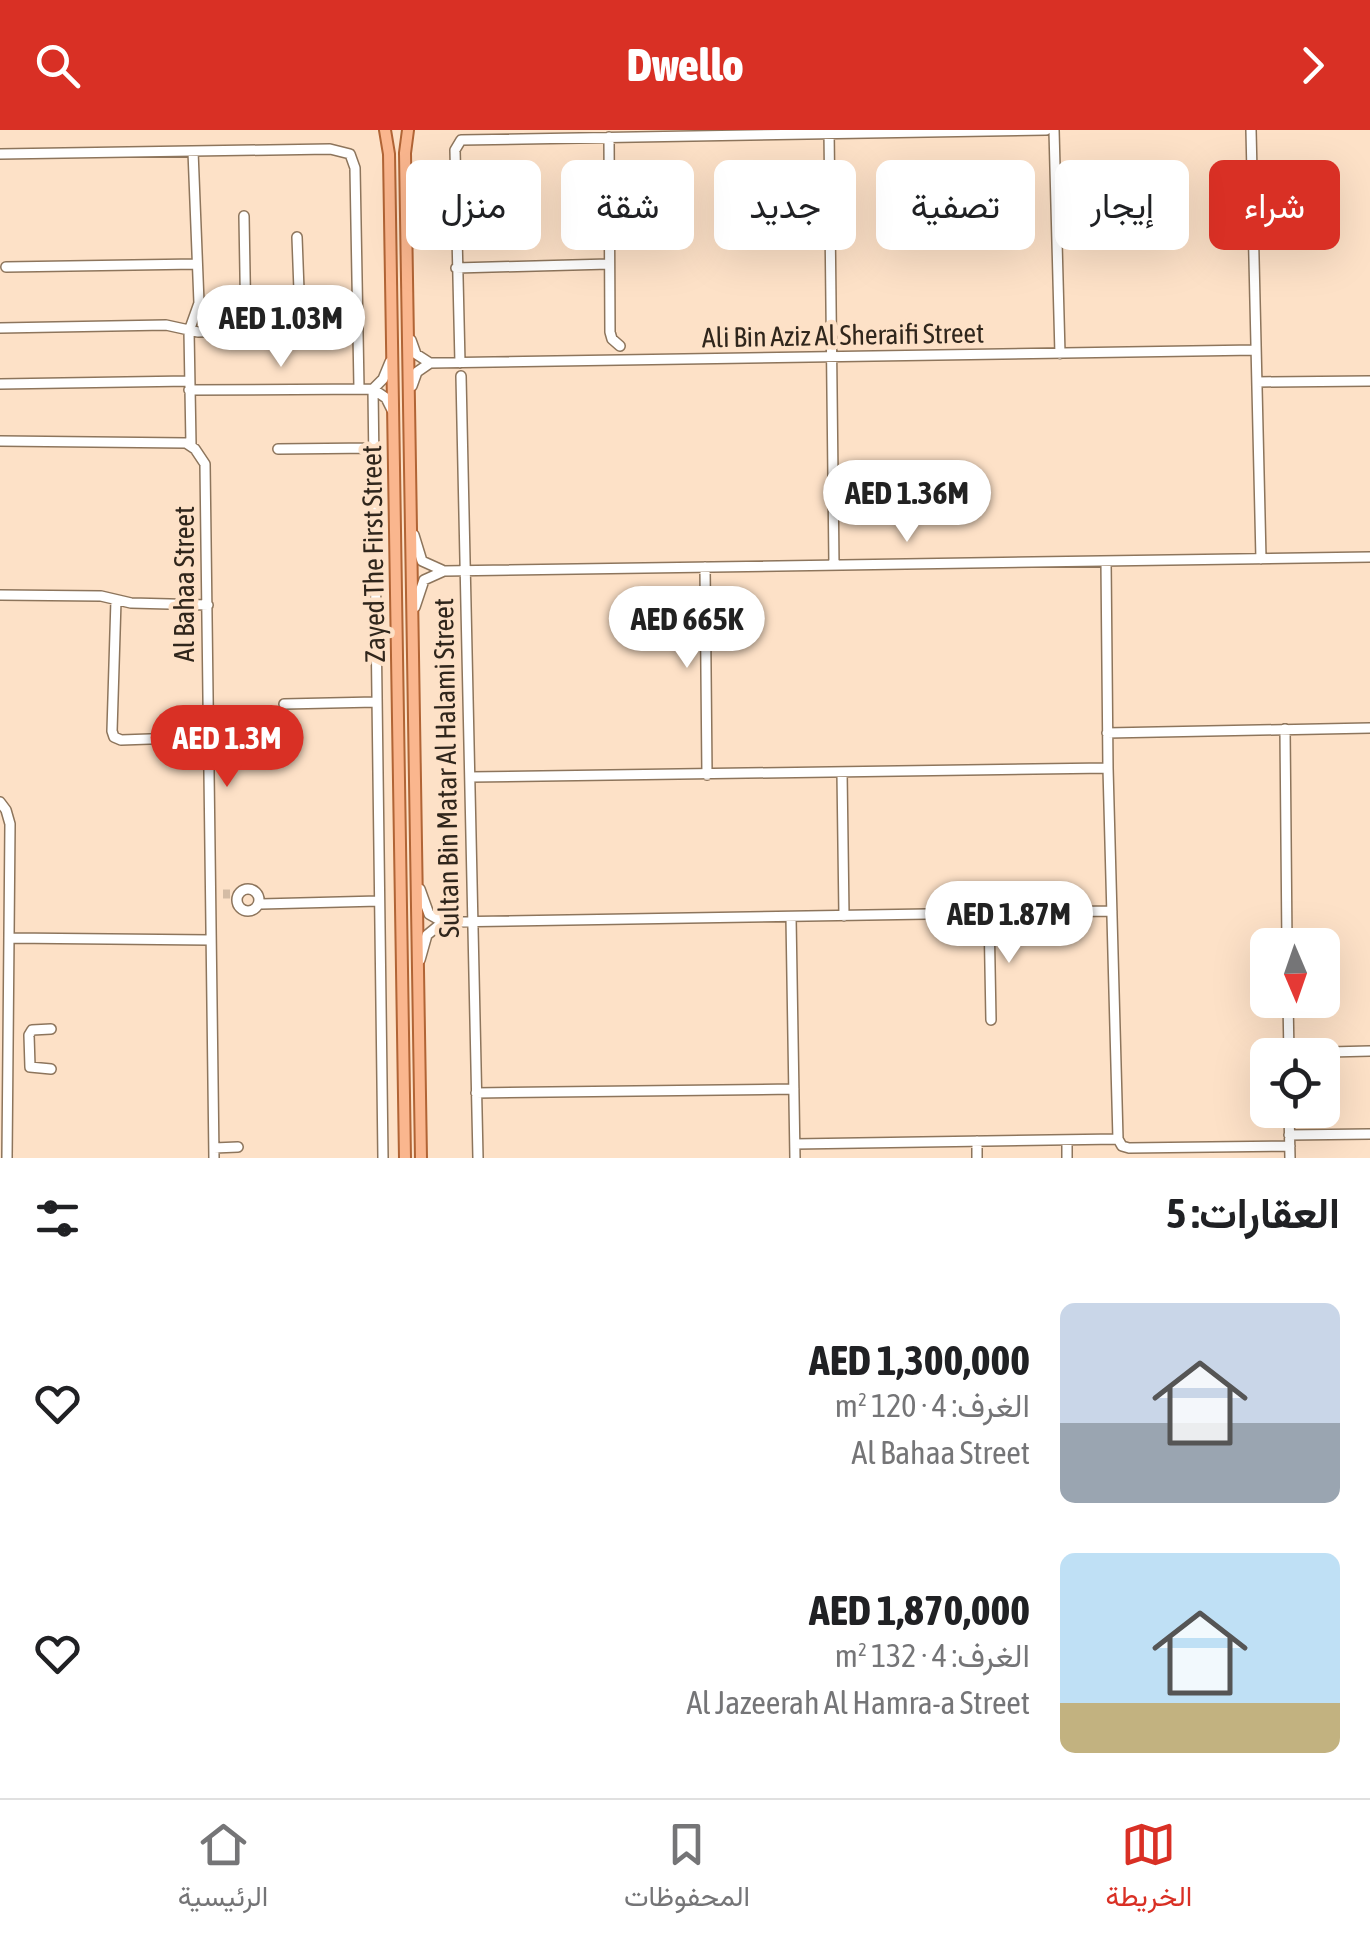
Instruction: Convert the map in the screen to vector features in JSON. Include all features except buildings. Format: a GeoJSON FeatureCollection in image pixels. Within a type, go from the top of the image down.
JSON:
{"type":"FeatureCollection","features":[{"type":"Feature","properties":{"kind":"main road","name":"Zayed The First Street"},"geometry":{"type":"LineString","coordinates":[[385,130],[389,154],[406,1158]]}},
{"type":"Feature","properties":{"kind":"main road","name":"Zayed The First Street"},"geometry":{"type":"LineString","coordinates":[[408,130],[408,402],[421,1158]]}},
{"type":"Feature","properties":{"kind":"street"},"geometry":{"type":"LineString","coordinates":[[460,363],[456,150],[461,140],[634,133],[1046,130]]}},
{"type":"Feature","properties":{"kind":"street"},"geometry":{"type":"LineString","coordinates":[[1054,130],[1060,354]]}},
{"type":"Feature","properties":{"kind":"street"},"geometry":{"type":"LineString","coordinates":[[1252,130],[1260,559]]}},
{"type":"Feature","properties":{"kind":"street"},"geometry":{"type":"LineString","coordinates":[[829,132],[834,565]]}},
{"type":"Feature","properties":{"kind":"street"},"geometry":{"type":"LineString","coordinates":[[609,137],[610,337],[620,346]]}},
{"type":"Feature","properties":{"kind":"street"},"geometry":{"type":"LineString","coordinates":[[0,154],[330,149],[346,152],[352,157],[359,388]]}},
{"type":"Feature","properties":{"kind":"street","name":"Al Bahaa Street"},"geometry":{"type":"LineString","coordinates":[[193,151],[198,308],[189,331],[189,385],[191,445],[206,470],[214,1153]]}},
{"type":"Feature","properties":{"kind":"street"},"geometry":{"type":"LineString","coordinates":[[244,216],[246,330]]}},
{"type":"Feature","properties":{"kind":"street"},"geometry":{"type":"LineString","coordinates":[[0,328],[170,325],[189,331],[291,330],[298,323],[297,237]]}},
{"type":"Feature","properties":{"kind":"street"},"geometry":{"type":"LineString","coordinates":[[6,267],[197,264]]}},
{"type":"Feature","properties":{"kind":"street"},"geometry":{"type":"LineString","coordinates":[[456,268],[609,264]]}},
{"type":"Feature","properties":{"kind":"street"},"geometry":{"type":"LineString","coordinates":[[408,328],[416,354],[430,364],[415,375],[408,402]]}},
{"type":"Feature","properties":{"kind":"street","name":"Ali Bin Aziz Al Sheraifi Street"},"geometry":{"type":"LineString","coordinates":[[430,364],[1256,350]]}},
{"type":"Feature","properties":{"kind":"street"},"geometry":{"type":"LineString","coordinates":[[383,1158],[373,388],[387,373],[392,356]]}},
{"type":"Feature","properties":{"kind":"street","name":"Sultan Bin Matar Al Halami Street"},"geometry":{"type":"LineString","coordinates":[[461,376],[478,1158]]}},
{"type":"Feature","properties":{"kind":"street"},"geometry":{"type":"LineString","coordinates":[[1257,382],[1370,381]]}},
{"type":"Feature","properties":{"kind":"street"},"geometry":{"type":"LineString","coordinates":[[0,384],[373,388],[386,398],[393,412]]}},
{"type":"Feature","properties":{"kind":"street"},"geometry":{"type":"LineString","coordinates":[[0,441],[191,445]]}},
{"type":"Feature","properties":{"kind":"street"},"geometry":{"type":"LineString","coordinates":[[278,449],[374,448]]}},
{"type":"Feature","properties":{"kind":"street"},"geometry":{"type":"LineString","coordinates":[[411,520],[422,561],[444,571]]}},
{"type":"Feature","properties":{"kind":"street"},"geometry":{"type":"LineString","coordinates":[[412,620],[424,580],[444,571],[1370,557]]}},
{"type":"Feature","properties":{"kind":"street"},"geometry":{"type":"LineString","coordinates":[[1106,561],[1118,1139],[1129,1148],[1370,1134]]}},
{"type":"Feature","properties":{"kind":"street"},"geometry":{"type":"LineString","coordinates":[[705,567],[707,775]]}},
{"type":"Feature","properties":{"kind":"street"},"geometry":{"type":"LineString","coordinates":[[0,595],[100,596],[208,605]]}},
{"type":"Feature","properties":{"kind":"street"},"geometry":{"type":"LineString","coordinates":[[116,600],[112,654],[114,737],[207,737]]}},
{"type":"Feature","properties":{"kind":"street"},"geometry":{"type":"LineString","coordinates":[[284,704],[376,702]]}},
{"type":"Feature","properties":{"kind":"street"},"geometry":{"type":"LineString","coordinates":[[1107,734],[1370,728]]}},
{"type":"Feature","properties":{"kind":"street"},"geometry":{"type":"LineString","coordinates":[[1285,729],[1288,928]]}},
{"type":"Feature","properties":{"kind":"street"},"geometry":{"type":"LineString","coordinates":[[470,777],[1108,768]]}},
{"type":"Feature","properties":{"kind":"street"},"geometry":{"type":"LineString","coordinates":[[842,772],[844,916]]}},
{"type":"Feature","properties":{"kind":"street"},"geometry":{"type":"LineString","coordinates":[[0,802],[10,824],[7,1158]]}},
{"type":"Feature","properties":{"kind":"street"},"geometry":{"type":"LineString","coordinates":[[416,876],[426,909],[443,922]]}},
{"type":"Feature","properties":{"kind":"street"},"geometry":{"type":"LineString","coordinates":[[210,895],[257,893],[261,904]]}},
{"type":"Feature","properties":{"kind":"street"},"geometry":{"type":"LineString","coordinates":[[230,894],[242,908],[261,904],[379,901]]}},
{"type":"Feature","properties":{"kind":"street"},"geometry":{"type":"LineString","coordinates":[[418,975],[426,934],[443,922],[1112,911]]}},
{"type":"Feature","properties":{"kind":"street"},"geometry":{"type":"LineString","coordinates":[[989,914],[991,1020]]}},
{"type":"Feature","properties":{"kind":"street"},"geometry":{"type":"LineString","coordinates":[[791,917],[795,1158]]}},
{"type":"Feature","properties":{"kind":"street"},"geometry":{"type":"LineString","coordinates":[[8,938],[210,940]]}},
{"type":"Feature","properties":{"kind":"street"},"geometry":{"type":"LineString","coordinates":[[50,1069],[32,1068],[29,1051],[30,1032],[51,1030]]}},
{"type":"Feature","properties":{"kind":"street"},"geometry":{"type":"LineString","coordinates":[[8,1052],[29,1051]]}},
{"type":"Feature","properties":{"kind":"street"},"geometry":{"type":"LineString","coordinates":[[1340,1052],[1370,1051]]}},
{"type":"Feature","properties":{"kind":"street"},"geometry":{"type":"LineString","coordinates":[[476,1093],[794,1089]]}},
{"type":"Feature","properties":{"kind":"street"},"geometry":{"type":"LineString","coordinates":[[1290,1128],[1290,1158]]}},
{"type":"Feature","properties":{"kind":"street"},"geometry":{"type":"LineString","coordinates":[[794,1144],[1118,1139]]}},
{"type":"Feature","properties":{"kind":"street"},"geometry":{"type":"LineString","coordinates":[[1067,1140],[1067,1158]]}},
{"type":"Feature","properties":{"kind":"street"},"geometry":{"type":"LineString","coordinates":[[977,1141],[977,1158]]}},
{"type":"Feature","properties":{"kind":"street"},"geometry":{"type":"LineString","coordinates":[[214,1153],[238,1146]]}},
{"type":"Feature","properties":{"kind":"tunnel"},"geometry":{"type":"LineString","coordinates":[[223,894],[230,894]]}}]}
